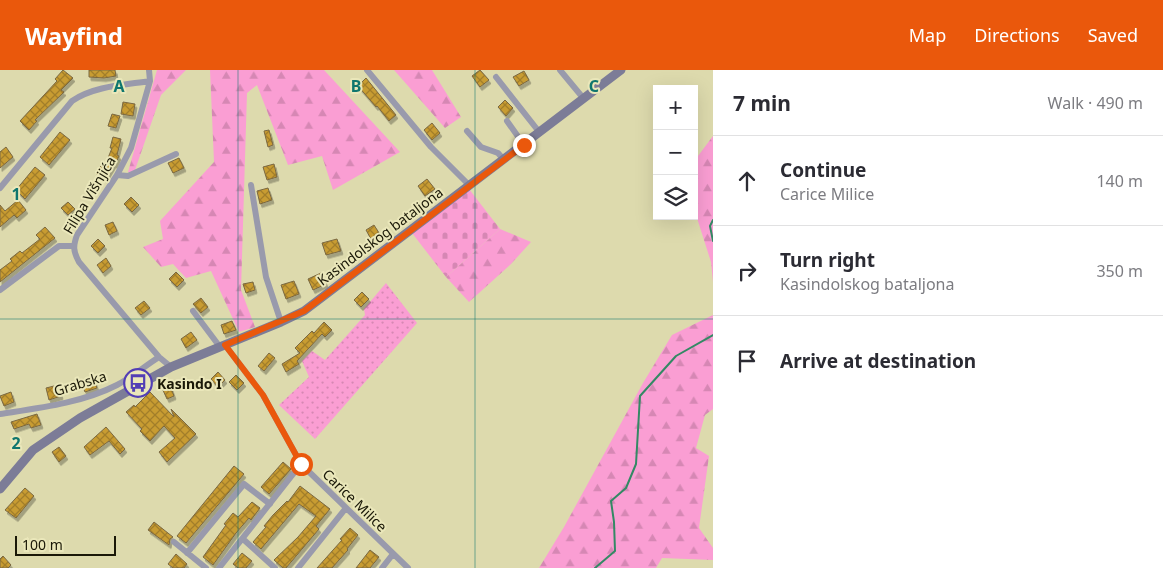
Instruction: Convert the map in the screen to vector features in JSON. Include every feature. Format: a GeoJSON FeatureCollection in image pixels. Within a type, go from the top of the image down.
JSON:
{"type":"FeatureCollection","features":[{"type":"Feature","properties":{"kind":"street","name":"Filipa Višnjića"},"geometry":{"type":"LineString","coordinates":[[149,70],[150,82],[131,148],[117,175],[76,235],[73,246],[74,253],[79,262],[159,357],[171,367]]}},
{"type":"Feature","properties":{"kind":"street"},"geometry":{"type":"LineString","coordinates":[[368,70],[431,147],[470,186]]}},
{"type":"Feature","properties":{"kind":"street"},"geometry":{"type":"LineString","coordinates":[[560,70],[584,99]]}},
{"type":"Feature","properties":{"kind":"street","name":"Kasindolskog bataljona"},"geometry":{"type":"LineString","coordinates":[[0,489],[34,450],[80,418],[171,367],[304,311],[621,70]]}},
{"type":"Feature","properties":{"kind":"street"},"geometry":{"type":"LineString","coordinates":[[496,77],[540,133]]}},
{"type":"Feature","properties":{"kind":"street"},"geometry":{"type":"LineString","coordinates":[[0,188],[72,101],[83,93],[150,82]]}},
{"type":"Feature","properties":{"kind":"street"},"geometry":{"type":"LineString","coordinates":[[507,121],[524,145]]}},
{"type":"Feature","properties":{"kind":"street"},"geometry":{"type":"LineString","coordinates":[[467,131],[481,147],[498,153],[504,160]]}},
{"type":"Feature","properties":{"kind":"street"},"geometry":{"type":"LineString","coordinates":[[117,175],[128,176],[176,154]]}},
{"type":"Feature","properties":{"kind":"street"},"geometry":{"type":"LineString","coordinates":[[251,185],[266,277],[281,322]]}},
{"type":"Feature","properties":{"kind":"street","name":"Filipa Višnjića"},"geometry":{"type":"LineString","coordinates":[[0,290],[59,246],[73,246]]}},
{"type":"Feature","properties":{"kind":"street","name":"Carice Milice"},"geometry":{"type":"LineString","coordinates":[[193,311],[263,395],[301,464],[408,568]]}},
{"type":"Feature","properties":{"kind":"street","name":"Grabska"},"geometry":{"type":"LineString","coordinates":[[0,414],[60,403],[102,391],[118,384],[159,357]]}},
{"type":"Feature","properties":{"kind":"street"},"geometry":{"type":"LineString","coordinates":[[219,568],[301,464]]}},
{"type":"Feature","properties":{"kind":"street"},"geometry":{"type":"LineString","coordinates":[[188,553],[244,484],[270,504]]}},
{"type":"Feature","properties":{"kind":"street"},"geometry":{"type":"LineString","coordinates":[[298,568],[346,508]]}},
{"type":"Feature","properties":{"kind":"street"},"geometry":{"type":"LineString","coordinates":[[243,539],[275,568]]}},
{"type":"Feature","properties":{"kind":"street"},"geometry":{"type":"LineString","coordinates":[[174,542],[206,568]]}},
{"type":"Feature","properties":{"kind":"street"},"geometry":{"type":"LineString","coordinates":[[382,568],[393,554]]}},
{"type":"Feature","properties":{"kind":"green space"},"geometry":{"type":"Polygon","coordinates":[[[157,70],[186,70],[161,95],[134,173],[128,172],[157,70]]]}},
{"type":"Feature","properties":{"kind":"green space"},"geometry":{"type":"Polygon","coordinates":[[[210,70],[324,70],[400,152],[333,190],[322,156],[288,165],[257,85],[247,93],[241,290],[255,327],[239,332],[211,271],[186,278],[173,264],[161,267],[143,247],[163,239],[160,221],[214,162],[210,70]]]}},
{"type":"Feature","properties":{"kind":"green space"},"geometry":{"type":"Polygon","coordinates":[[[394,70],[432,70],[461,117],[445,128],[394,70]]]}},
{"type":"Feature","properties":{"kind":"green space"},"geometry":{"type":"Polygon","coordinates":[[[713,136],[713,282],[711,262],[698,220],[698,156],[713,136]]]}},
{"type":"Feature","properties":{"kind":"green space"},"geometry":{"type":"Polygon","coordinates":[[[469,189],[500,229],[446,277],[412,233],[469,189]]]}},
{"type":"Feature","properties":{"kind":"green space"},"geometry":{"type":"Polygon","coordinates":[[[500,229],[531,242],[511,264],[469,302],[446,277],[500,229]]]}},
{"type":"Feature","properties":{"kind":"green space"},"geometry":{"type":"Polygon","coordinates":[[[386,283],[417,323],[315,439],[279,405],[309,377],[302,361],[312,351],[325,360],[365,315],[364,309],[386,283]]]}},
{"type":"Feature","properties":{"kind":"green space"},"geometry":{"type":"Polygon","coordinates":[[[713,315],[713,409],[705,415],[696,448],[709,456],[699,528],[713,548],[713,560],[662,558],[656,568],[539,568],[672,335],[713,315]]]}},
{"type":"Feature","properties":{"kind":"building"},"geometry":{"type":"Polygon","coordinates":[[[63,70],[73,78],[61,90],[64,92],[35,120],[37,121],[29,130],[20,121],[57,81],[55,79],[63,70]]]}},
{"type":"Feature","properties":{"kind":"building"},"geometry":{"type":"Polygon","coordinates":[[[89,70],[115,70],[116,76],[104,78],[89,77],[89,70]]]}},
{"type":"Feature","properties":{"kind":"building"},"geometry":{"type":"Polygon","coordinates":[[[480,70],[489,80],[480,87],[472,76],[480,70]]]}},
{"type":"Feature","properties":{"kind":"building"},"geometry":{"type":"Polygon","coordinates":[[[524,71],[529,80],[519,86],[513,77],[524,71]]]}},
{"type":"Feature","properties":{"kind":"building"},"geometry":{"type":"Polygon","coordinates":[[[366,78],[396,115],[389,121],[358,86],[366,78]]]}},
{"type":"Feature","properties":{"kind":"building"},"geometry":{"type":"Polygon","coordinates":[[[505,100],[513,108],[506,116],[498,107],[505,100]]]}},
{"type":"Feature","properties":{"kind":"building"},"geometry":{"type":"Polygon","coordinates":[[[123,102],[135,104],[133,116],[121,114],[123,102]]]}},
{"type":"Feature","properties":{"kind":"building"},"geometry":{"type":"Polygon","coordinates":[[[112,114],[120,116],[116,128],[108,126],[112,114]]]}},
{"type":"Feature","properties":{"kind":"building"},"geometry":{"type":"Polygon","coordinates":[[[432,123],[440,133],[432,140],[424,130],[432,123]]]}},
{"type":"Feature","properties":{"kind":"building"},"geometry":{"type":"Polygon","coordinates":[[[269,130],[273,145],[268,147],[264,131],[269,130]]]}},
{"type":"Feature","properties":{"kind":"building"},"geometry":{"type":"Polygon","coordinates":[[[60,132],[70,140],[49,165],[40,157],[60,132]]]}},
{"type":"Feature","properties":{"kind":"building"},"geometry":{"type":"Polygon","coordinates":[[[113,137],[121,139],[117,155],[119,156],[105,179],[96,174],[101,166],[104,168],[112,148],[110,148],[113,137]]]}},
{"type":"Feature","properties":{"kind":"building"},"geometry":{"type":"Polygon","coordinates":[[[6,147],[13,157],[0,168],[0,152],[6,147]]]}},
{"type":"Feature","properties":{"kind":"building"},"geometry":{"type":"Polygon","coordinates":[[[179,158],[184,168],[173,173],[168,163],[179,158]]]}},
{"type":"Feature","properties":{"kind":"building"},"geometry":{"type":"Polygon","coordinates":[[[274,164],[277,177],[267,180],[263,167],[274,164]]]}},
{"type":"Feature","properties":{"kind":"building"},"geometry":{"type":"Polygon","coordinates":[[[35,167],[45,175],[25,199],[16,190],[35,167]]]}},
{"type":"Feature","properties":{"kind":"building"},"geometry":{"type":"Polygon","coordinates":[[[427,179],[435,189],[425,196],[418,186],[427,179]]]}},
{"type":"Feature","properties":{"kind":"building"},"geometry":{"type":"Polygon","coordinates":[[[268,188],[272,200],[260,204],[257,191],[268,188]]]}},
{"type":"Feature","properties":{"kind":"building"},"geometry":{"type":"Polygon","coordinates":[[[131,197],[139,205],[132,212],[124,204],[131,197]]]}},
{"type":"Feature","properties":{"kind":"building"},"geometry":{"type":"Polygon","coordinates":[[[18,200],[26,210],[17,218],[14,215],[0,227],[0,205],[5,211],[18,200]]]}},
{"type":"Feature","properties":{"kind":"building"},"geometry":{"type":"Polygon","coordinates":[[[68,202],[75,209],[68,215],[61,208],[68,202]]]}},
{"type":"Feature","properties":{"kind":"building"},"geometry":{"type":"Polygon","coordinates":[[[113,222],[117,231],[109,235],[105,225],[113,222]]]}},
{"type":"Feature","properties":{"kind":"building"},"geometry":{"type":"Polygon","coordinates":[[[374,225],[379,233],[371,239],[366,230],[374,225]]]}},
{"type":"Feature","properties":{"kind":"building"},"geometry":{"type":"Polygon","coordinates":[[[45,227],[55,238],[0,282],[0,270],[12,261],[10,259],[20,251],[22,253],[40,239],[36,235],[45,227]]]}},
{"type":"Feature","properties":{"kind":"building"},"geometry":{"type":"Polygon","coordinates":[[[98,239],[105,246],[98,253],[91,246],[98,239]]]}},
{"type":"Feature","properties":{"kind":"building"},"geometry":{"type":"Polygon","coordinates":[[[337,239],[341,251],[326,255],[322,243],[337,239]]]}},
{"type":"Feature","properties":{"kind":"building"},"geometry":{"type":"Polygon","coordinates":[[[106,258],[111,266],[103,273],[97,265],[106,258]]]}},
{"type":"Feature","properties":{"kind":"building"},"geometry":{"type":"Polygon","coordinates":[[[176,272],[184,280],[177,287],[169,279],[176,272]]]}},
{"type":"Feature","properties":{"kind":"building"},"geometry":{"type":"Polygon","coordinates":[[[321,273],[326,284],[313,290],[308,279],[321,273]]]}},
{"type":"Feature","properties":{"kind":"building"},"geometry":{"type":"Polygon","coordinates":[[[294,281],[299,294],[286,299],[281,285],[294,281]]]}},
{"type":"Feature","properties":{"kind":"building"},"geometry":{"type":"Polygon","coordinates":[[[253,282],[255,290],[246,293],[243,284],[253,282]]]}},
{"type":"Feature","properties":{"kind":"building"},"geometry":{"type":"Polygon","coordinates":[[[362,292],[369,299],[361,307],[354,300],[362,292]]]}},
{"type":"Feature","properties":{"kind":"building"},"geometry":{"type":"Polygon","coordinates":[[[201,298],[208,307],[201,313],[193,304],[201,298]]]}},
{"type":"Feature","properties":{"kind":"building"},"geometry":{"type":"Polygon","coordinates":[[[144,301],[150,308],[141,315],[135,308],[144,301]]]}},
{"type":"Feature","properties":{"kind":"building"},"geometry":{"type":"Polygon","coordinates":[[[232,321],[236,330],[224,334],[221,325],[232,321]]]}},
{"type":"Feature","properties":{"kind":"building"},"geometry":{"type":"Polygon","coordinates":[[[324,322],[332,330],[325,337],[322,334],[297,361],[299,364],[286,372],[282,364],[300,353],[295,348],[312,331],[314,333],[324,322]]]}},
{"type":"Feature","properties":{"kind":"building"},"geometry":{"type":"Polygon","coordinates":[[[191,332],[197,340],[186,348],[181,339],[191,332]]]}},
{"type":"Feature","properties":{"kind":"building"},"geometry":{"type":"Polygon","coordinates":[[[269,353],[275,358],[264,371],[258,366],[269,353]]]}},
{"type":"Feature","properties":{"kind":"building"},"geometry":{"type":"Polygon","coordinates":[[[218,372],[225,380],[218,387],[211,379],[218,372]]]}},
{"type":"Feature","properties":{"kind":"building"},"geometry":{"type":"Polygon","coordinates":[[[236,375],[244,383],[237,390],[229,382],[236,375]]]}},
{"type":"Feature","properties":{"kind":"building"},"geometry":{"type":"Polygon","coordinates":[[[93,377],[97,388],[85,392],[81,382],[93,377]]]}},
{"type":"Feature","properties":{"kind":"building"},"geometry":{"type":"Polygon","coordinates":[[[58,385],[61,396],[49,400],[46,388],[58,385]]]}},
{"type":"Feature","properties":{"kind":"building"},"geometry":{"type":"Polygon","coordinates":[[[170,385],[174,396],[167,399],[162,388],[170,385]]]}},
{"type":"Feature","properties":{"kind":"building"},"geometry":{"type":"Polygon","coordinates":[[[11,392],[14,402],[4,406],[0,396],[11,392]]]}},
{"type":"Feature","properties":{"kind":"building"},"geometry":{"type":"Polygon","coordinates":[[[150,392],[174,417],[171,409],[196,434],[167,462],[159,452],[175,438],[164,426],[150,441],[126,412],[134,405],[135,407],[150,392]]]}},
{"type":"Feature","properties":{"kind":"building"},"geometry":{"type":"Polygon","coordinates":[[[37,414],[41,425],[31,428],[29,424],[14,429],[11,422],[37,414]]]}},
{"type":"Feature","properties":{"kind":"building"},"geometry":{"type":"Polygon","coordinates":[[[106,427],[125,449],[120,454],[109,441],[90,455],[84,447],[106,427]]]}},
{"type":"Feature","properties":{"kind":"building"},"geometry":{"type":"Polygon","coordinates":[[[59,447],[66,456],[59,462],[52,452],[59,447]]]}},
{"type":"Feature","properties":{"kind":"building"},"geometry":{"type":"Polygon","coordinates":[[[283,462],[291,469],[269,494],[261,487],[283,462]]]}},
{"type":"Feature","properties":{"kind":"building"},"geometry":{"type":"Polygon","coordinates":[[[234,466],[244,474],[186,543],[177,536],[234,466]]]}},
{"type":"Feature","properties":{"kind":"building"},"geometry":{"type":"Polygon","coordinates":[[[300,486],[330,509],[316,526],[319,529],[286,568],[283,568],[274,560],[316,516],[299,504],[261,549],[253,542],[266,527],[264,526],[273,515],[288,502],[300,486]]]}},
{"type":"Feature","properties":{"kind":"building"},"geometry":{"type":"Polygon","coordinates":[[[25,488],[34,496],[16,518],[5,510],[25,488]]]}},
{"type":"Feature","properties":{"kind":"building"},"geometry":{"type":"Polygon","coordinates":[[[252,502],[260,508],[251,520],[249,518],[236,533],[213,565],[203,557],[233,513],[238,517],[252,502]]]}},
{"type":"Feature","properties":{"kind":"building"},"geometry":{"type":"Polygon","coordinates":[[[154,522],[173,537],[170,539],[169,545],[148,530],[154,522]]]}},
{"type":"Feature","properties":{"kind":"building"},"geometry":{"type":"Polygon","coordinates":[[[350,528],[358,535],[348,550],[332,568],[317,568],[342,540],[340,539],[350,528]]]}},
{"type":"Feature","properties":{"kind":"building"},"geometry":{"type":"Polygon","coordinates":[[[370,550],[379,557],[370,568],[356,568],[370,550]]]}},
{"type":"Feature","properties":{"kind":"building"},"geometry":{"type":"Polygon","coordinates":[[[242,553],[252,561],[246,568],[238,568],[233,564],[242,553]]]}},
{"type":"Feature","properties":{"kind":"building"},"geometry":{"type":"Polygon","coordinates":[[[176,554],[187,564],[184,568],[173,568],[168,564],[176,554]]]}},
{"type":"Feature","properties":{"kind":"building"},"geometry":{"type":"Polygon","coordinates":[[[3,556],[11,565],[8,568],[0,568],[0,559],[3,556]]]}},
{"type":"Feature","properties":{"kind":"waterway"},"geometry":{"type":"LineString","coordinates":[[713,220],[710,226],[713,241]]}},
{"type":"Feature","properties":{"kind":"waterway"},"geometry":{"type":"LineString","coordinates":[[595,568],[615,551],[611,501],[626,488],[636,464],[640,396],[676,356],[713,335]]}},
{"type":"Feature","properties":{"kind":"place","name":"Kasindo I"},"geometry":{"type":"Point","coordinates":[138,383]}},
{"type":"Feature","properties":{"kind":"route"},"geometry":{"type":"LineString","coordinates":[[301,464],[263,395],[225,345],[304,311],[524,145]]}}]}
